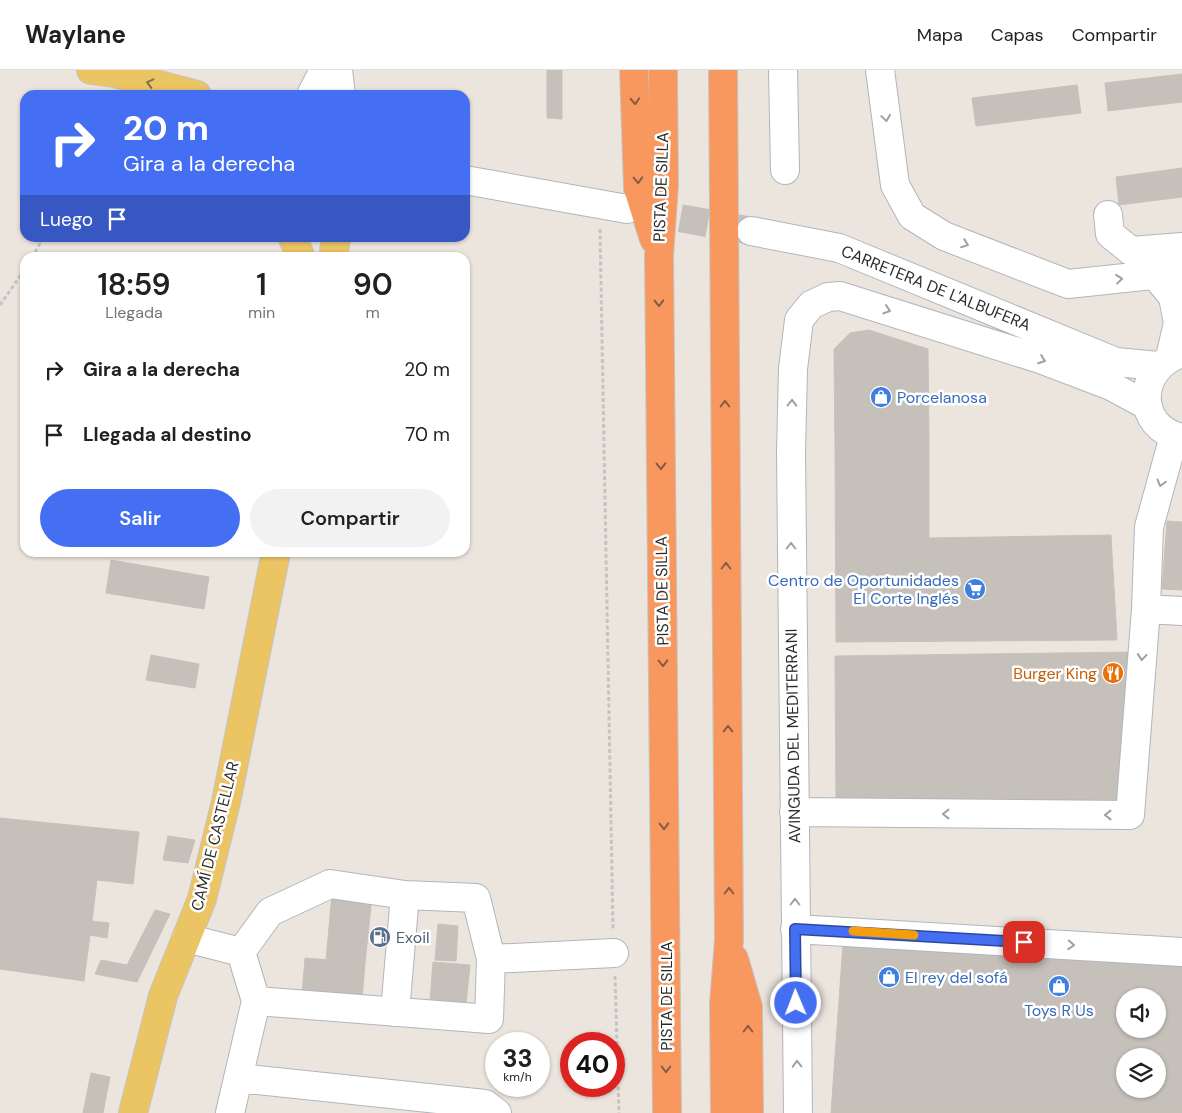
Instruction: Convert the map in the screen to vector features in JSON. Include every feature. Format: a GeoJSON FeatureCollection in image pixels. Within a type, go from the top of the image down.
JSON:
{"type":"FeatureCollection","features":[{"type":"Feature","properties":{"kind":"highway"},"geometry":{"type":"LineString","coordinates":[[634,70],[638,188],[659,254]]}},
{"type":"Feature","properties":{"kind":"highway","name":"PISTA DE SILLA"},"geometry":{"type":"LineString","coordinates":[[663,70],[664,186],[659,254],[667,1113]]}},
{"type":"Feature","properties":{"kind":"highway"},"geometry":{"type":"LineString","coordinates":[[723,70],[729,940],[724,1004],[725,1113]]}},
{"type":"Feature","properties":{"kind":"highway"},"geometry":{"type":"LineString","coordinates":[[729,940],[748,1007],[748,1113]]}},
{"type":"Feature","properties":{"kind":"main road"},"geometry":{"type":"LineString","coordinates":[[75,70],[116,90]]}},
{"type":"Feature","properties":{"kind":"main road"},"geometry":{"type":"LineString","coordinates":[[91,70],[114,73],[178,90]]}},
{"type":"Feature","properties":{"kind":"main road","name":"CAMÍ DE CASTELLAR"},"geometry":{"type":"LineString","coordinates":[[134,1113],[163,996],[202,899],[226,802],[275,557]]}},
{"type":"Feature","properties":{"kind":"street"},"geometry":{"type":"LineString","coordinates":[[314,90],[324,70]]}},
{"type":"Feature","properties":{"kind":"street"},"geometry":{"type":"LineString","coordinates":[[338,70],[341,90]]}},
{"type":"Feature","properties":{"kind":"street"},"geometry":{"type":"LineString","coordinates":[[783,70],[785,170]]}},
{"type":"Feature","properties":{"kind":"street"},"geometry":{"type":"LineString","coordinates":[[880,70],[895,185],[912,216],[944,236],[1068,284],[1155,276],[1182,254]]}},
{"type":"Feature","properties":{"kind":"street"},"geometry":{"type":"LineString","coordinates":[[470,181],[627,209]]}},
{"type":"Feature","properties":{"kind":"street"},"geometry":{"type":"LineString","coordinates":[[1108,215],[1110,234],[1131,251],[1182,254]]}},
{"type":"Feature","properties":{"kind":"street","name":"CARRETERA DE L'ALBUFERA"},"geometry":{"type":"LineString","coordinates":[[751,230],[839,248],[1116,362]]}},
{"type":"Feature","properties":{"kind":"street"},"geometry":{"type":"LineString","coordinates":[[1147,402],[1152,375],[1170,358],[1178,323],[1173,297],[1155,276]]}},
{"type":"Feature","properties":{"kind":"street","name":"AVINGUDA DEL MEDITERRANI"},"geometry":{"type":"LineString","coordinates":[[798,1113],[791,462],[794,361],[799,320],[811,305],[828,297],[840,296],[1040,359],[1147,402]]}},
{"type":"Feature","properties":{"kind":"street"},"geometry":{"type":"LineString","coordinates":[[1116,362],[1170,358]]}},
{"type":"Feature","properties":{"kind":"street"},"geometry":{"type":"LineString","coordinates":[[794,812],[1130,815],[1146,609],[1149,527],[1178,437],[1158,424],[1147,402],[1116,362]]}},
{"type":"Feature","properties":{"kind":"street"},"geometry":{"type":"LineString","coordinates":[[1146,609],[1182,611]]}},
{"type":"Feature","properties":{"kind":"street"},"geometry":{"type":"LineString","coordinates":[[241,952],[270,912],[330,884],[405,895],[476,898],[491,959],[489,1019],[256,1000]]}},
{"type":"Feature","properties":{"kind":"street"},"geometry":{"type":"LineString","coordinates":[[395,1012],[405,895]]}},
{"type":"Feature","properties":{"kind":"street"},"geometry":{"type":"LineString","coordinates":[[795,929],[1182,952]]}},
{"type":"Feature","properties":{"kind":"street"},"geometry":{"type":"LineString","coordinates":[[186,938],[241,952]]}},
{"type":"Feature","properties":{"kind":"street"},"geometry":{"type":"LineString","coordinates":[[230,1113],[256,1000],[241,952]]}},
{"type":"Feature","properties":{"kind":"street"},"geometry":{"type":"LineString","coordinates":[[491,959],[614,953]]}},
{"type":"Feature","properties":{"kind":"street"},"geometry":{"type":"LineString","coordinates":[[238,1078],[485,1104],[497,1113]]}},
{"type":"Feature","properties":{"kind":"path"},"geometry":{"type":"LineString","coordinates":[[600,228],[614,953],[619,1050],[619,1113]]}},
{"type":"Feature","properties":{"kind":"path"},"geometry":{"type":"LineString","coordinates":[[0,305],[20,276]]}},
{"type":"Feature","properties":{"kind":"building"},"geometry":{"type":"Polygon","coordinates":[[[547,70],[562,70],[562,119],[547,118],[547,70]]]}},
{"type":"Feature","properties":{"kind":"building"},"geometry":{"type":"Polygon","coordinates":[[[1182,74],[1182,102],[1108,111],[1105,83],[1182,74]]]}},
{"type":"Feature","properties":{"kind":"building"},"geometry":{"type":"Polygon","coordinates":[[[1077,85],[1081,113],[976,126],[972,98],[1077,85]]]}},
{"type":"Feature","properties":{"kind":"building"},"geometry":{"type":"Polygon","coordinates":[[[1182,168],[1182,197],[1119,205],[1116,177],[1182,168]]]}},
{"type":"Feature","properties":{"kind":"building","name":"Porcelanosa"},"geometry":{"type":"Polygon","coordinates":[[[869,330],[928,349],[929,444],[835,446],[834,349],[850,333],[869,330]]]}},
{"type":"Feature","properties":{"kind":"building","name":"Centro de Oportunidades El Corte Inglés"},"geometry":{"type":"Polygon","coordinates":[[[929,444],[929,538],[1111,535],[1117,640],[836,642],[835,446],[929,444]]]}},
{"type":"Feature","properties":{"kind":"building"},"geometry":{"type":"Polygon","coordinates":[[[1167,521],[1182,522],[1182,590],[1162,589],[1167,521]]]}},
{"type":"Feature","properties":{"kind":"building"},"geometry":{"type":"Polygon","coordinates":[[[111,560],[209,577],[204,609],[106,593],[111,560]]]}},
{"type":"Feature","properties":{"kind":"building"},"geometry":{"type":"Polygon","coordinates":[[[1134,652],[1124,800],[836,803],[835,656],[1134,652]]]}},
{"type":"Feature","properties":{"kind":"building"},"geometry":{"type":"Polygon","coordinates":[[[151,655],[199,664],[195,688],[146,680],[151,655]]]}},
{"type":"Feature","properties":{"kind":"building"},"geometry":{"type":"Polygon","coordinates":[[[0,818],[139,832],[133,884],[97,880],[92,921],[109,923],[107,938],[90,935],[84,981],[0,969],[0,818]]]}},
{"type":"Feature","properties":{"kind":"building"},"geometry":{"type":"Polygon","coordinates":[[[168,836],[195,840],[188,863],[163,860],[168,836]]]}},
{"type":"Feature","properties":{"kind":"building"},"geometry":{"type":"Polygon","coordinates":[[[332,894],[372,897],[365,963],[326,960],[332,894]]]}},
{"type":"Feature","properties":{"kind":"building"},"geometry":{"type":"Polygon","coordinates":[[[155,910],[170,914],[137,982],[95,974],[101,960],[127,965],[155,910]]]}},
{"type":"Feature","properties":{"kind":"building"},"geometry":{"type":"Polygon","coordinates":[[[438,924],[458,926],[456,961],[435,960],[438,924]]]}},
{"type":"Feature","properties":{"kind":"building"},"geometry":{"type":"Polygon","coordinates":[[[843,944],[1182,966],[1182,1113],[831,1113],[843,944]]]}},
{"type":"Feature","properties":{"kind":"building"},"geometry":{"type":"Polygon","coordinates":[[[305,958],[365,963],[362,1000],[302,995],[305,958]]]}},
{"type":"Feature","properties":{"kind":"building"},"geometry":{"type":"Polygon","coordinates":[[[433,962],[470,965],[466,1004],[430,1001],[433,962]]]}},
{"type":"Feature","properties":{"kind":"building"},"geometry":{"type":"Polygon","coordinates":[[[91,1073],[110,1077],[103,1113],[83,1113],[91,1073]]]}},
{"type":"Feature","properties":{"kind":"tunnel"},"geometry":{"type":"LineString","coordinates":[[639,211],[747,230]]}},
{"type":"Feature","properties":{"kind":"slow traffic"},"geometry":{"type":"LineString","coordinates":[[853,931],[914,935]]}},
{"type":"Feature","properties":{"kind":"place","name":"Porcelanosa"},"geometry":{"type":"Point","coordinates":[881,397]}},
{"type":"Feature","properties":{"kind":"place","name":"Centro de Oportunidades El Corte Inglés"},"geometry":{"type":"Point","coordinates":[975,589]}},
{"type":"Feature","properties":{"kind":"place","name":"Burger King"},"geometry":{"type":"Point","coordinates":[1113,673]}},
{"type":"Feature","properties":{"kind":"place","name":"Exoil"},"geometry":{"type":"Point","coordinates":[380,937]}},
{"type":"Feature","properties":{"kind":"place","name":"El rey del sofá"},"geometry":{"type":"Point","coordinates":[889,977]}},
{"type":"Feature","properties":{"kind":"place","name":"Toys R Us"},"geometry":{"type":"Point","coordinates":[1059,986]}},
{"type":"Feature","properties":{"kind":"route"},"geometry":{"type":"LineString","coordinates":[[796,1003],[795,929],[1024,942]]}}]}
